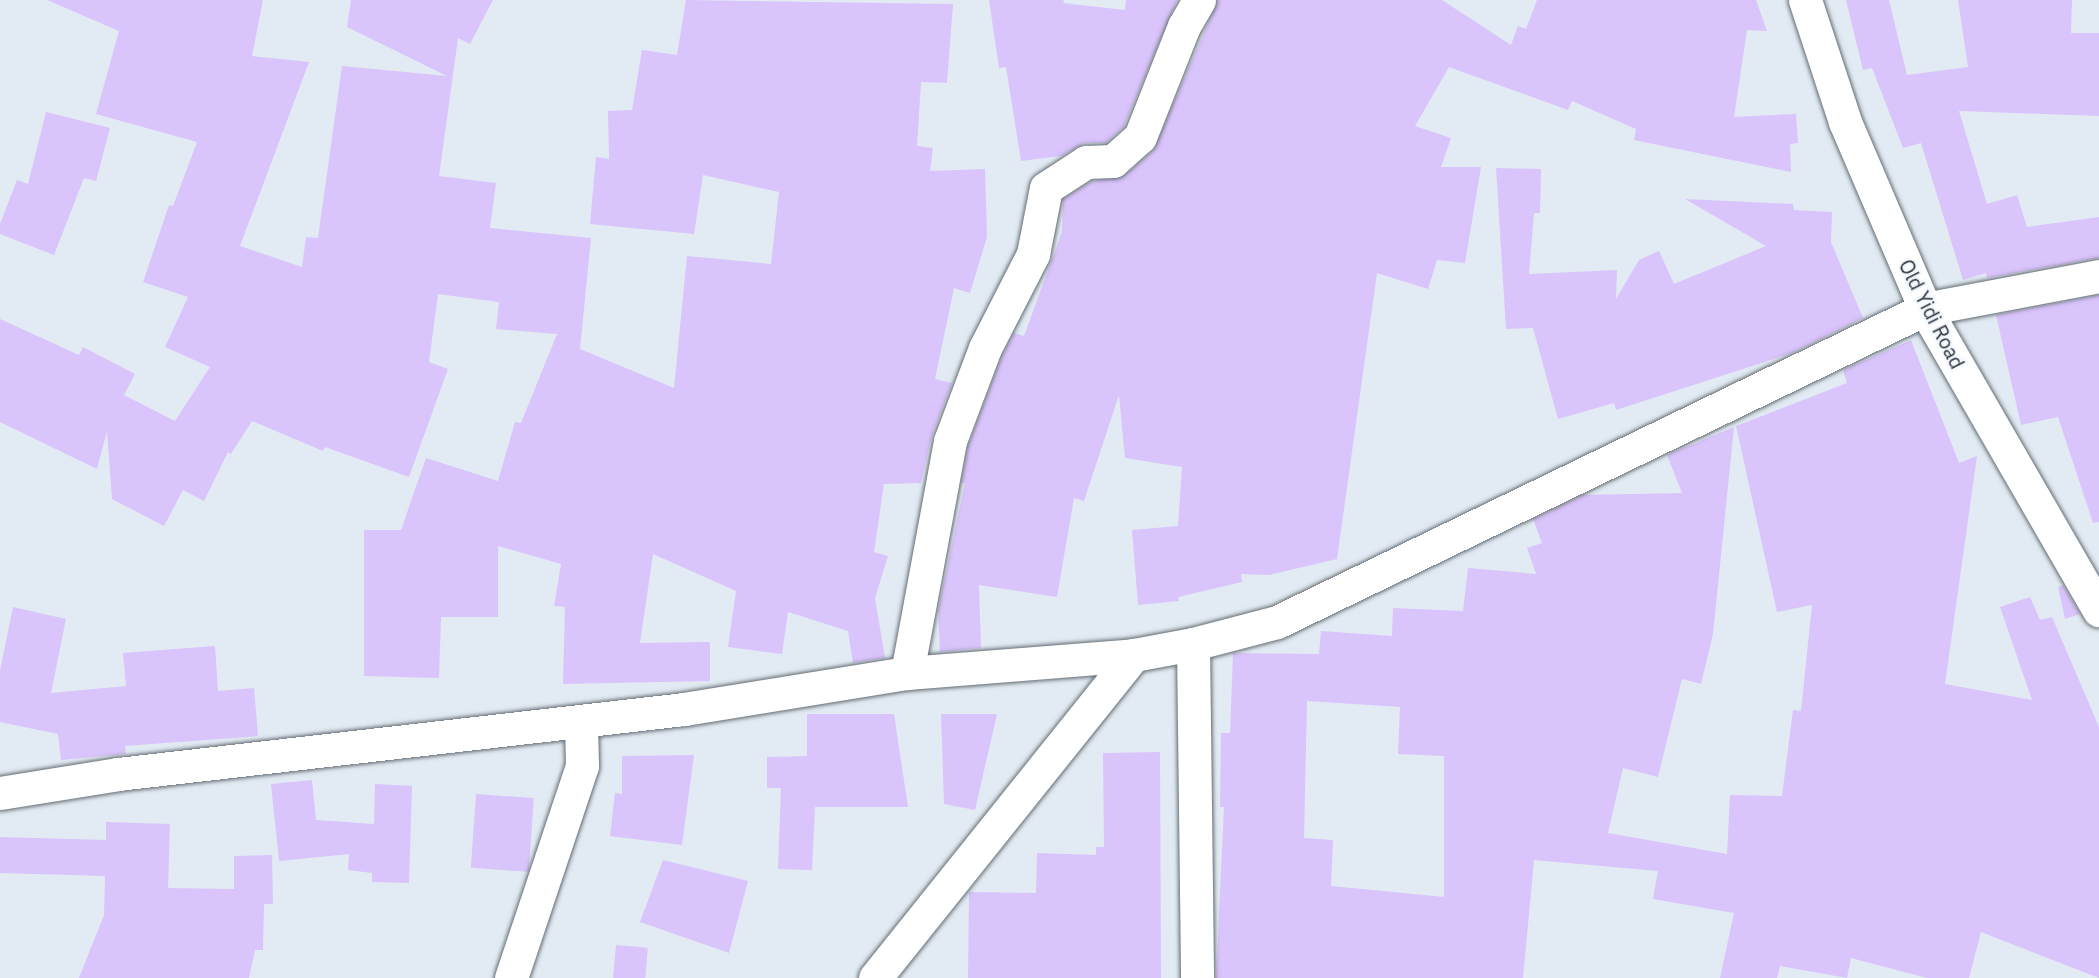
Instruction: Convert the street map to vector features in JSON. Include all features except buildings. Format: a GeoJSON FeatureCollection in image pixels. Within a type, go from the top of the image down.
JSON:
{"type":"FeatureCollection","features":[{"type":"Feature","properties":{"kind":"street"},"geometry":{"type":"LineString","coordinates":[[907,673],[950,441],[985,348],[1033,254],[1046,188],[1086,162],[1113,161],[1140,137],[1184,26],[1199,0]]}},
{"type":"Feature","properties":{"kind":"street","name":"Old Yidi Road"},"geometry":{"type":"LineString","coordinates":[[1805,0],[1845,122],[1925,309],[2099,610]]}},
{"type":"Feature","properties":{"kind":"street"},"geometry":{"type":"LineString","coordinates":[[0,793],[118,774],[684,709],[907,673],[1134,655],[1193,644],[1277,622],[1586,476],[1925,309],[2099,276]]}},
{"type":"Feature","properties":{"kind":"street"},"geometry":{"type":"LineString","coordinates":[[1193,644],[1197,978]]}},
{"type":"Feature","properties":{"kind":"street"},"geometry":{"type":"LineString","coordinates":[[875,978],[1134,655]]}},
{"type":"Feature","properties":{"kind":"street"},"geometry":{"type":"LineString","coordinates":[[511,978],[582,765],[581,721]]}}]}
